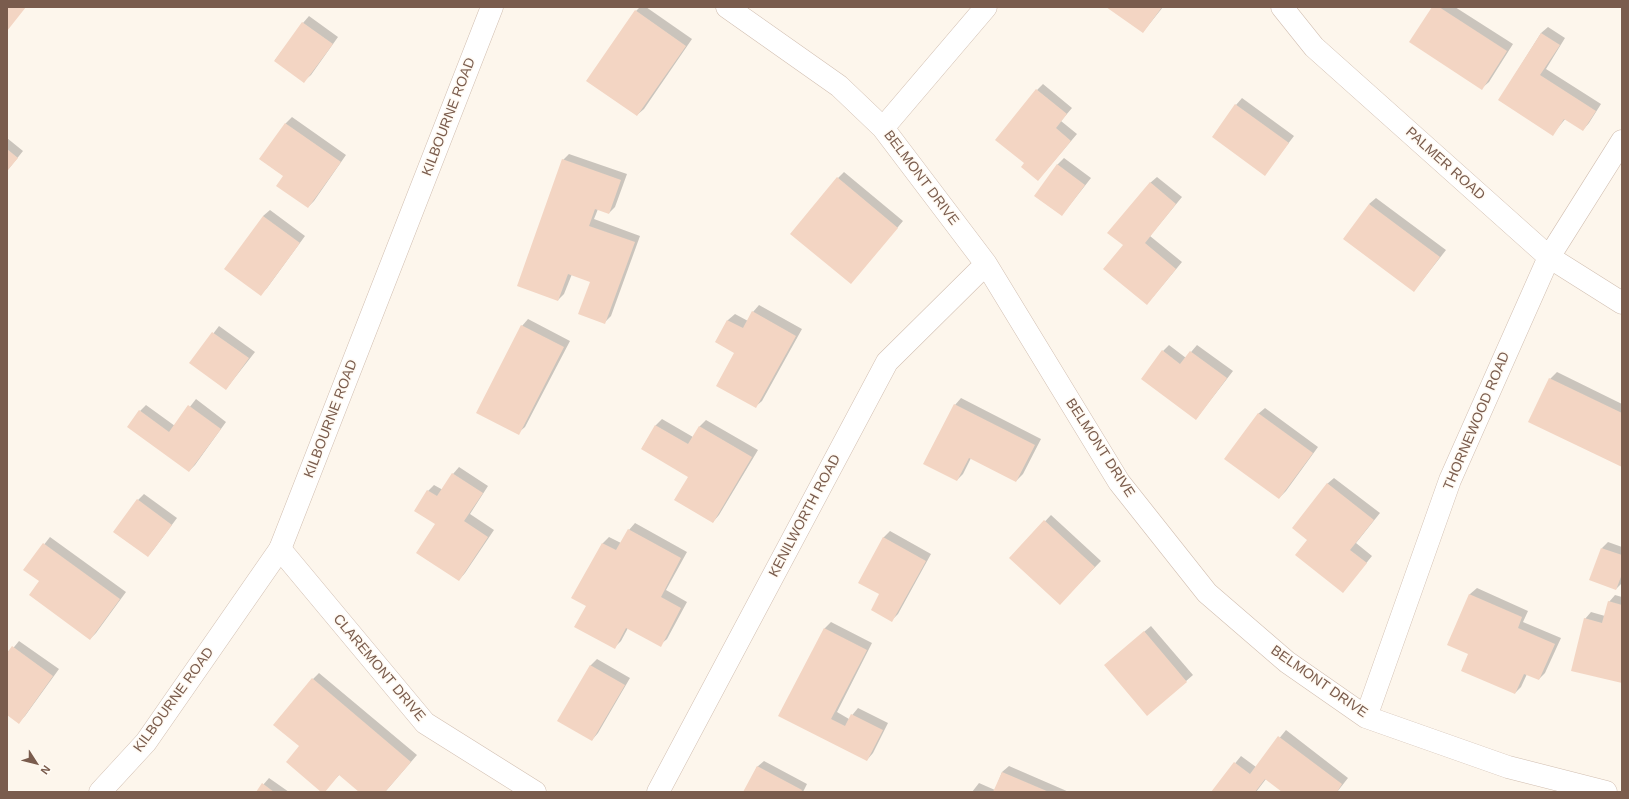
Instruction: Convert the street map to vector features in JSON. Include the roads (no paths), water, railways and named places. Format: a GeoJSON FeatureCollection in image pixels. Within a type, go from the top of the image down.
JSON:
{"type":"FeatureCollection","features":[{"type":"Feature","properties":{"kind":"street","name":"KILBOURNE ROAD"},"geometry":{"type":"LineString","coordinates":[[100,792],[146,742],[280,550],[492,7]]}},
{"type":"Feature","properties":{"kind":"street","name":"BELMONT DRIVE"},"geometry":{"type":"LineString","coordinates":[[727,7],[840,86],[883,128],[986,264],[1119,482],[1207,593],[1287,662],[1366,717],[1508,767],[1606,792]]}},
{"type":"Feature","properties":{"kind":"street"},"geometry":{"type":"LineString","coordinates":[[883,128],[986,7]]}},
{"type":"Feature","properties":{"kind":"street","name":"PALMER ROAD"},"geometry":{"type":"LineString","coordinates":[[1282,7],[1314,47],[1549,257],[1622,303]]}},
{"type":"Feature","properties":{"kind":"street","name":"THORNEWOOD ROAD"},"geometry":{"type":"LineString","coordinates":[[1366,717],[1450,480],[1549,257],[1622,142]]}},
{"type":"Feature","properties":{"kind":"street","name":"KENILWORTH ROAD"},"geometry":{"type":"LineString","coordinates":[[658,792],[887,362],[986,264]]}},
{"type":"Feature","properties":{"kind":"street","name":"CLAREMONT DRIVE"},"geometry":{"type":"LineString","coordinates":[[280,550],[425,723],[535,792]]}}]}
